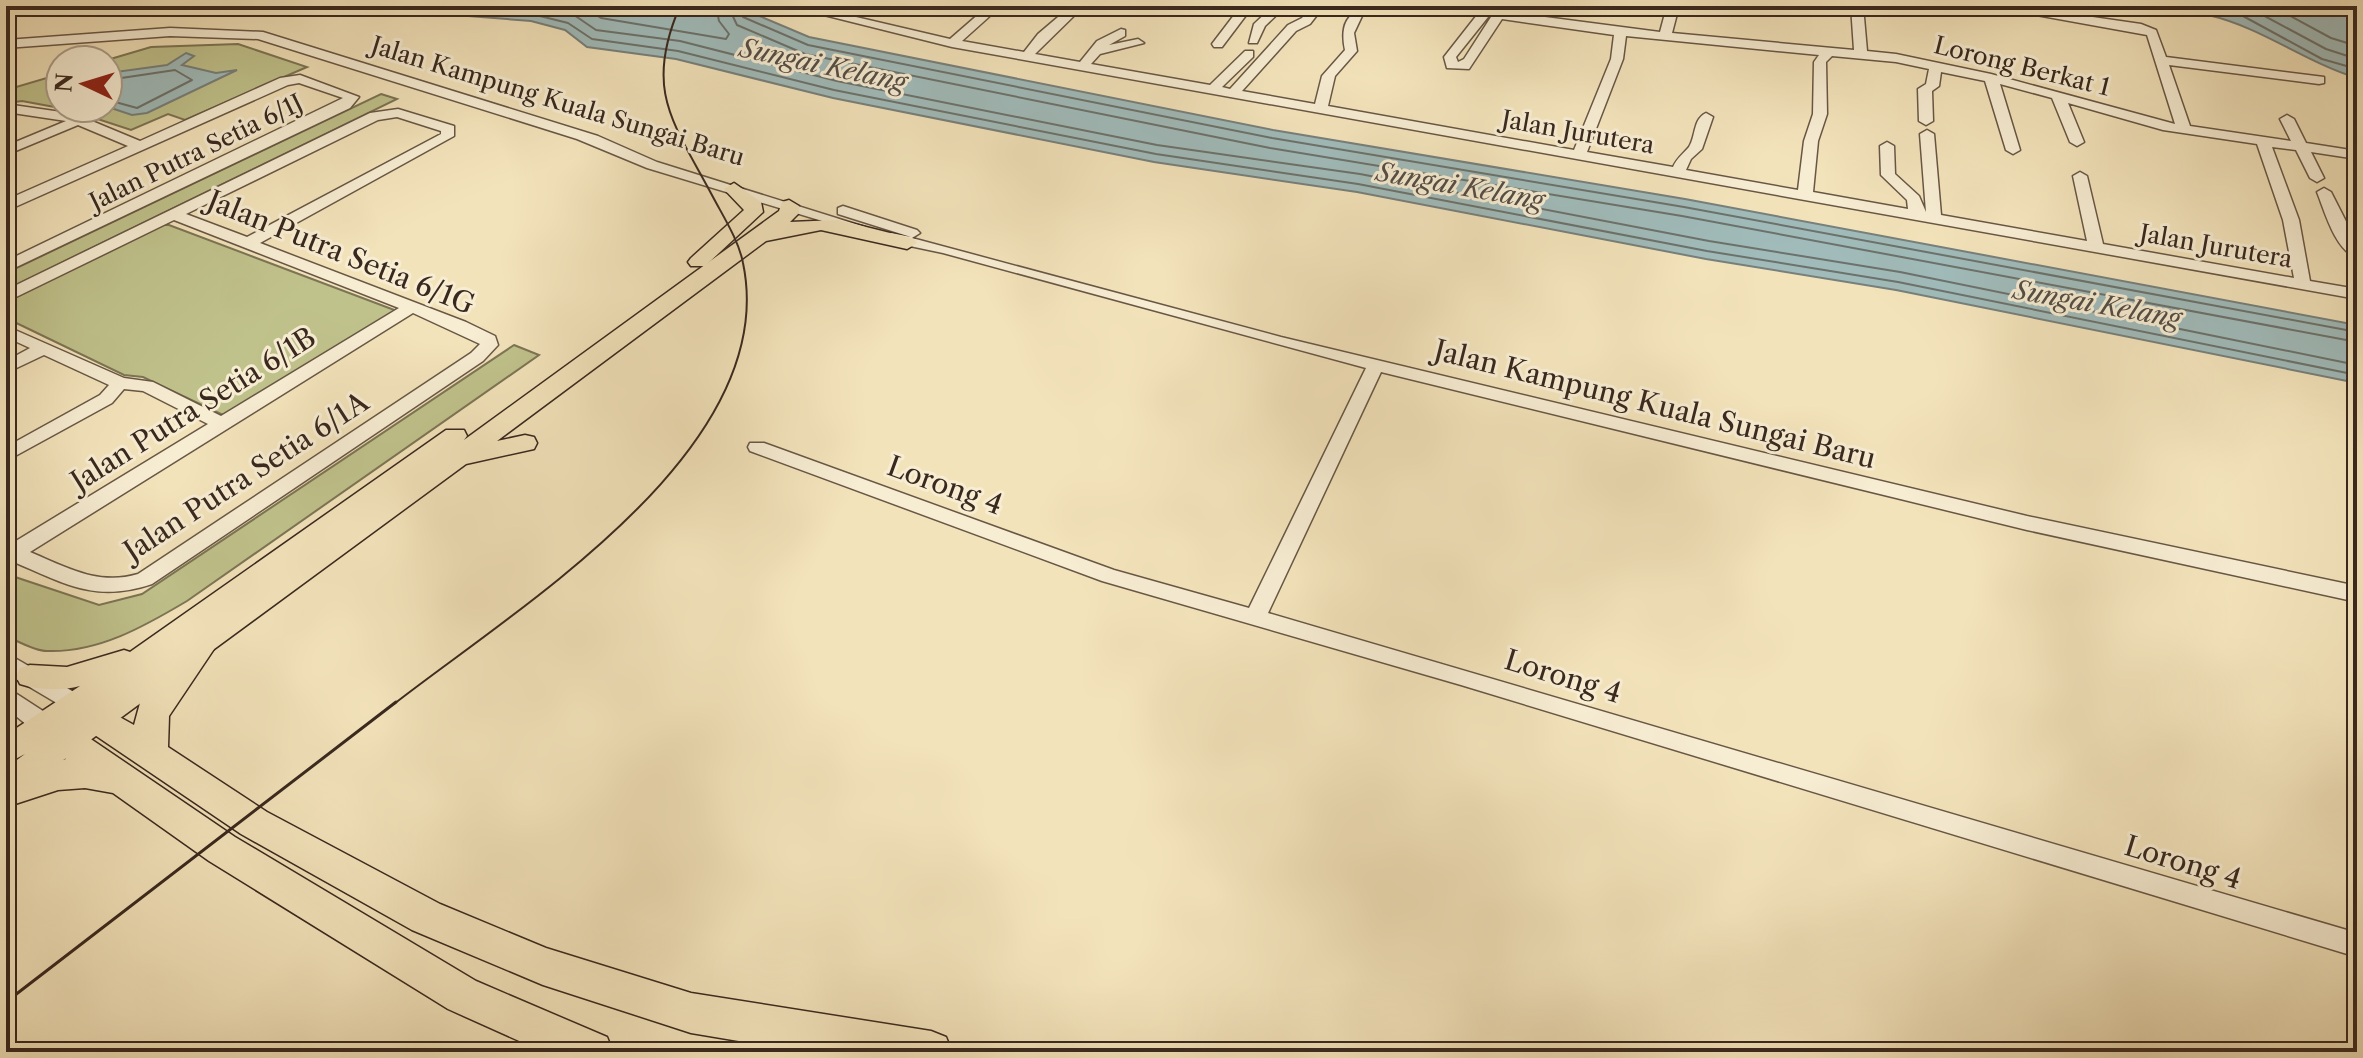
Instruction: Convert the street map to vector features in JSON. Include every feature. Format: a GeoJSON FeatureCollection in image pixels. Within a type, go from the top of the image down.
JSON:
{"type":"FeatureCollection","features":[{"type":"Feature","properties":{"kind":"highway"},"geometry":{"type":"LineString","coordinates":[[150,753],[152,713],[191,640]]}},
{"type":"Feature","properties":{"kind":"highway"},"geometry":{"type":"LineString","coordinates":[[87,711],[254,823],[426,917],[543,966],[691,1013],[931,1052]]}},
{"type":"Feature","properties":{"kind":"highway"},"geometry":{"type":"LineString","coordinates":[[56,732],[222,849],[462,995],[592,1052]]}},
{"type":"Feature","properties":{"kind":"highway"},"geometry":{"type":"LineString","coordinates":[[11,775],[35,780],[89,771],[122,781]]}},
{"type":"Feature","properties":{"kind":"main road"},"geometry":{"type":"LineString","coordinates":[[698,262],[753,212],[754,206],[748,198],[734,189]]}},
{"type":"Feature","properties":{"kind":"main road"},"geometry":{"type":"LineString","coordinates":[[11,775],[56,732],[191,640],[445,466],[723,265],[780,222],[789,213],[789,206],[755,221],[457,434],[191,640],[67,678],[18,669]]}},
{"type":"Feature","properties":{"kind":"main road"},"geometry":{"type":"LineString","coordinates":[[723,265],[782,230],[808,222],[903,236]]}},
{"type":"Feature","properties":{"kind":"main road"},"geometry":{"type":"LineString","coordinates":[[445,466],[524,435],[529,412],[547,390]]}},
{"type":"Feature","properties":{"kind":"main road"},"geometry":{"type":"LineString","coordinates":[[499,425],[507,398]]}},
{"type":"Feature","properties":{"kind":"main road"},"geometry":{"type":"LineString","coordinates":[[457,434],[499,425]]}},
{"type":"Feature","properties":{"kind":"street"},"geometry":{"type":"LineString","coordinates":[[952,43],[995,6]]}},
{"type":"Feature","properties":{"kind":"street"},"geometry":{"type":"LineString","coordinates":[[1027,56],[1042,37],[1078,6]]}},
{"type":"Feature","properties":{"kind":"street"},"geometry":{"type":"LineString","coordinates":[[1218,44],[1247,6]]}},
{"type":"Feature","properties":{"kind":"street"},"geometry":{"type":"LineString","coordinates":[[1253,40],[1260,24],[1280,6]]}},
{"type":"Feature","properties":{"kind":"street"},"geometry":{"type":"LineString","coordinates":[[1233,93],[1292,28],[1306,21],[1318,6]]}},
{"type":"Feature","properties":{"kind":"street","name":"Lorong Berkat 1"},"geometry":{"type":"LineString","coordinates":[[1436,6],[1620,32],[1861,53],[1991,78],[2184,129],[2357,155]]}},
{"type":"Feature","properties":{"kind":"street"},"geometry":{"type":"LineString","coordinates":[[1665,36],[1673,6]]}},
{"type":"Feature","properties":{"kind":"street"},"geometry":{"type":"LineString","coordinates":[[1857,6],[1861,53]]}},
{"type":"Feature","properties":{"kind":"street"},"geometry":{"type":"LineString","coordinates":[[1993,6],[2141,28],[2152,33],[2184,129]]}},
{"type":"Feature","properties":{"kind":"street","name":"Jalan Jurutera"},"geometry":{"type":"LineString","coordinates":[[810,8],[952,43],[2357,294]]}},
{"type":"Feature","properties":{"kind":"street"},"geometry":{"type":"LineString","coordinates":[[1321,108],[1323,85],[1332,68],[1351,51],[1348,33],[1356,16]]}},
{"type":"Feature","properties":{"kind":"street"},"geometry":{"type":"LineString","coordinates":[[1579,154],[1617,59],[1620,32]]}},
{"type":"Feature","properties":{"kind":"street","name":"Jalan Kampung Kuala Sungai Baru"},"geometry":{"type":"LineString","coordinates":[[6,44],[140,33],[259,35],[583,137],[704,170],[945,249],[1277,341],[2013,519],[2357,594]]}},
{"type":"Feature","properties":{"kind":"street"},"geometry":{"type":"LineString","coordinates":[[1083,66],[1095,51],[1121,33]]}},
{"type":"Feature","properties":{"kind":"street"},"geometry":{"type":"LineString","coordinates":[[1095,51],[1138,43]]}},
{"type":"Feature","properties":{"kind":"street"},"geometry":{"type":"LineString","coordinates":[[1805,195],[1811,141],[1820,114],[1820,62],[1830,50]]}},
{"type":"Feature","properties":{"kind":"street"},"geometry":{"type":"LineString","coordinates":[[1213,89],[1249,54]]}},
{"type":"Feature","properties":{"kind":"street"},"geometry":{"type":"LineString","coordinates":[[2258,56],[2258,74],[2268,92]]}},
{"type":"Feature","properties":{"kind":"street"},"geometry":{"type":"LineString","coordinates":[[2163,60],[2319,80]]}},
{"type":"Feature","properties":{"kind":"street"},"geometry":{"type":"LineString","coordinates":[[1934,218],[1925,89],[1932,86],[1936,66]]}},
{"type":"Feature","properties":{"kind":"street"},"geometry":{"type":"LineString","coordinates":[[1991,78],[2013,150]]}},
{"type":"Feature","properties":{"kind":"street","name":"Jalan Putra Setia 6/1J"},"geometry":{"type":"LineString","coordinates":[[6,267],[345,105],[352,97],[300,79],[285,81],[140,146]]}},
{"type":"Feature","properties":{"kind":"street"},"geometry":{"type":"LineString","coordinates":[[2058,96],[2077,142]]}},
{"type":"Feature","properties":{"kind":"street"},"geometry":{"type":"LineString","coordinates":[[6,108],[44,115]]}},
{"type":"Feature","properties":{"kind":"street"},"geometry":{"type":"LineString","coordinates":[[6,296],[375,116],[398,113],[424,119],[450,132],[246,244]]}},
{"type":"Feature","properties":{"kind":"street"},"geometry":{"type":"LineString","coordinates":[[1678,172],[1685,157],[1695,149],[1706,117]]}},
{"type":"Feature","properties":{"kind":"street"},"geometry":{"type":"LineString","coordinates":[[2287,119],[2344,237],[2357,253]]}},
{"type":"Feature","properties":{"kind":"street"},"geometry":{"type":"LineString","coordinates":[[6,151],[70,124]]}},
{"type":"Feature","properties":{"kind":"street"},"geometry":{"type":"LineString","coordinates":[[85,124],[140,146]]}},
{"type":"Feature","properties":{"kind":"street","name":"Jalan Kampung Kuala Sungai Baru"},"geometry":{"type":"LineString","coordinates":[[583,137],[652,165],[903,236]]}},
{"type":"Feature","properties":{"kind":"street"},"geometry":{"type":"LineString","coordinates":[[2263,141],[2291,220],[2303,284]]}},
{"type":"Feature","properties":{"kind":"street"},"geometry":{"type":"LineString","coordinates":[[6,206],[140,146]]}},
{"type":"Feature","properties":{"kind":"street"},"geometry":{"type":"LineString","coordinates":[[1887,146],[1888,175],[1891,182],[1914,199],[1916,215]]}},
{"type":"Feature","properties":{"kind":"street"},"geometry":{"type":"LineString","coordinates":[[704,170],[718,178],[772,194],[789,206]]}},
{"type":"Feature","properties":{"kind":"street"},"geometry":{"type":"LineString","coordinates":[[2080,176],[2096,247]]}},
{"type":"Feature","properties":{"kind":"street","name":"Jalan Putra Setia 6/1G"},"geometry":{"type":"LineString","coordinates":[[173,214],[489,340]]}},
{"type":"Feature","properties":{"kind":"street","name":"Jalan Putra Setia 6/1B"},"geometry":{"type":"LineString","coordinates":[[10,555],[410,308]]}},
{"type":"Feature","properties":{"kind":"street"},"geometry":{"type":"LineString","coordinates":[[6,331],[120,383],[147,386],[222,424]]}},
{"type":"Feature","properties":{"kind":"street","name":"Jalan Putra Setia 6/1A"},"geometry":{"type":"LineString","coordinates":[[10,555],[97,587],[125,588],[145,579],[477,357],[485,351],[489,340]]}},
{"type":"Feature","properties":{"kind":"street"},"geometry":{"type":"LineString","coordinates":[[6,368],[43,348]]}},
{"type":"Feature","properties":{"kind":"street"},"geometry":{"type":"LineString","coordinates":[[1256,616],[1376,365]]}},
{"type":"Feature","properties":{"kind":"street"},"geometry":{"type":"LineString","coordinates":[[6,455],[106,399],[120,383]]}},
{"type":"Feature","properties":{"kind":"street","name":"Lorong 4"},"geometry":{"type":"LineString","coordinates":[[757,447],[1109,576],[1256,616],[2357,945]]}},
{"type":"Feature","properties":{"kind":"street"},"geometry":{"type":"LineString","coordinates":[[18,669],[87,711]]}},
{"type":"Feature","properties":{"kind":"street"},"geometry":{"type":"LineString","coordinates":[[6,696],[56,732]]}},
{"type":"Feature","properties":{"kind":"green space"},"geometry":{"type":"Polygon","coordinates":[[[238,44],[307,67],[185,120],[168,114],[131,130],[113,124],[124,124],[124,55],[151,47],[238,44]]]}},
{"type":"Feature","properties":{"kind":"green space"},"geometry":{"type":"Polygon","coordinates":[[[44,79],[44,105],[22,101],[6,103],[6,90],[44,79]]]}},
{"type":"Feature","properties":{"kind":"green space"},"geometry":{"type":"Polygon","coordinates":[[[381,94],[397,99],[6,290],[6,273],[381,94]]]}},
{"type":"Feature","properties":{"kind":"green space"},"geometry":{"type":"Polygon","coordinates":[[[160,225],[169,225],[397,311],[223,415],[143,377],[124,375],[6,318],[6,302],[160,225]]]}},
{"type":"Feature","properties":{"kind":"green space"},"geometry":{"type":"Polygon","coordinates":[[[514,345],[539,355],[187,601],[138,628],[84,648],[47,651],[6,636],[6,574],[99,605],[142,594],[514,345]]]}},
{"type":"Feature","properties":{"kind":"water","name":"Sungai Kelang"},"geometry":{"type":"Polygon","coordinates":[[[340,6],[736,6],[809,37],[1273,130],[1685,199],[2357,325],[2357,383],[1896,290],[1706,259],[1357,192],[1154,162],[833,98],[676,59],[587,47],[565,30],[531,21],[340,6]]]}},
{"type":"Feature","properties":{"kind":"water"},"geometry":{"type":"Polygon","coordinates":[[[2141,6],[2357,6],[2357,78],[2227,20],[2208,15],[2158,12],[2141,6]]]}},
{"type":"Feature","properties":{"kind":"water"},"geometry":{"type":"Polygon","coordinates":[[[186,53],[194,56],[182,65],[216,73],[237,70],[147,113],[132,115],[124,112],[124,71],[167,65],[186,53]]]}},
{"type":"Feature","properties":{"kind":"tram line"},"geometry":{"type":"LineString","coordinates":[[394,704],[569,571],[630,516],[682,458],[722,396],[744,331],[743,263],[734,237],[686,148],[668,106],[664,61],[680,6]]}},
{"type":"Feature","properties":{"kind":"tram line"},"geometry":{"type":"LineString","coordinates":[[6,1002],[396,702]]}}]}
